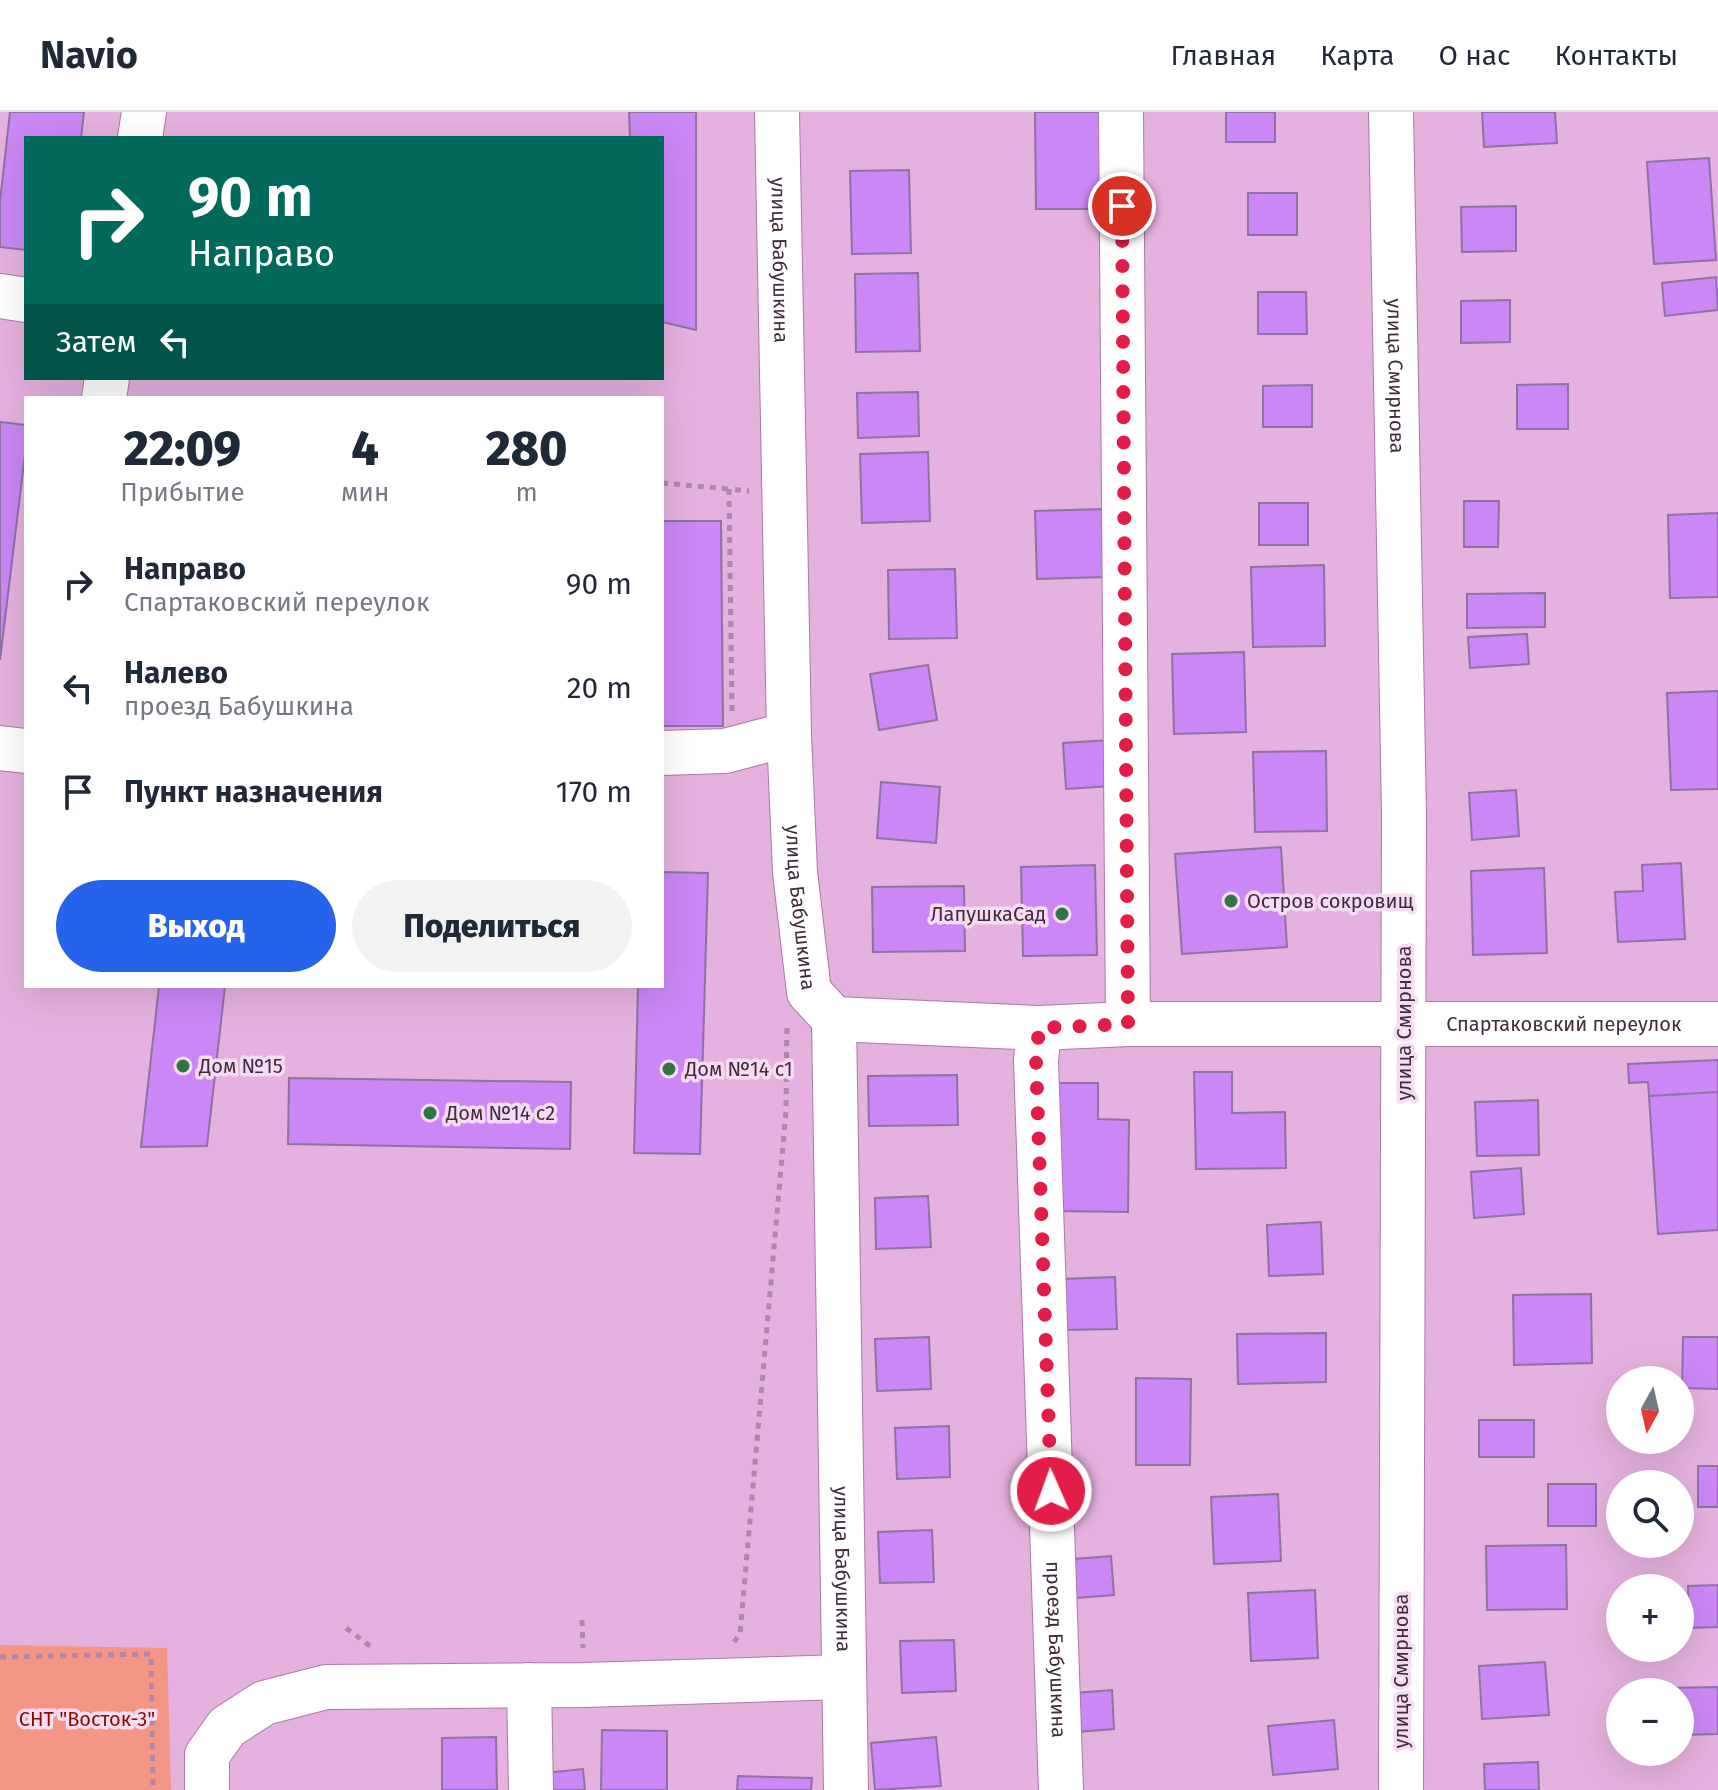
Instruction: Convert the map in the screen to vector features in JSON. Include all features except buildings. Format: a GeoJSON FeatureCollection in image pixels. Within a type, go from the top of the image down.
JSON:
{"type":"FeatureCollection","features":[{"type":"Feature","properties":{"kind":"street"},"geometry":{"type":"LineString","coordinates":[[140,136],[144,112]]}},
{"type":"Feature","properties":{"kind":"street","name":"улица Бабушкина"},"geometry":{"type":"LineString","coordinates":[[777,112],[789,734],[795,872],[822,1006],[846,1790]]}},
{"type":"Feature","properties":{"kind":"street"},"geometry":{"type":"LineString","coordinates":[[1121,112],[1128,1024]]}},
{"type":"Feature","properties":{"kind":"street","name":"улица Смирнова"},"geometry":{"type":"LineString","coordinates":[[1391,112],[1404,814],[1401,1790]]}},
{"type":"Feature","properties":{"kind":"street"},"geometry":{"type":"LineString","coordinates":[[0,296],[24,300]]}},
{"type":"Feature","properties":{"kind":"street"},"geometry":{"type":"LineString","coordinates":[[664,753],[725,751],[789,734]]}},
{"type":"Feature","properties":{"kind":"street"},"geometry":{"type":"LineString","coordinates":[[0,748],[24,751]]}},
{"type":"Feature","properties":{"kind":"street","name":"Спартаковский переулок"},"geometry":{"type":"LineString","coordinates":[[822,1006],[1039,1028],[1128,1024],[1718,1024]]}},
{"type":"Feature","properties":{"kind":"street","name":"проезд Бабушкина"},"geometry":{"type":"LineString","coordinates":[[1039,1028],[1036,1061],[1061,1790]]}},
{"type":"Feature","properties":{"kind":"street"},"geometry":{"type":"LineString","coordinates":[[207,1790],[207,1755],[227,1727],[264,1703],[326,1687],[843,1677]]}},
{"type":"Feature","properties":{"kind":"street"},"geometry":{"type":"LineString","coordinates":[[529,1685],[531,1790]]}},
{"type":"Feature","properties":{"kind":"path"},"geometry":{"type":"LineString","coordinates":[[664,483],[729,489]]}},
{"type":"Feature","properties":{"kind":"path"},"geometry":{"type":"LineString","coordinates":[[705,1681],[740,1634],[786,1111],[787,1015],[822,1006]]}},
{"type":"Feature","properties":{"kind":"path"},"geometry":{"type":"LineString","coordinates":[[0,1657],[151,1654],[153,1790]]}},
{"type":"Feature","properties":{"kind":"green space","name":"СНТ \"Восток-3\""},"geometry":{"type":"Polygon","coordinates":[[[0,1645],[167,1648],[171,1790],[0,1790],[0,1645]]]}},
{"type":"Feature","properties":{"kind":"place","name":"Остров сокровищ"},"geometry":{"type":"Point","coordinates":[1231,901]}},
{"type":"Feature","properties":{"kind":"place","name":"ЛапушкаСад"},"geometry":{"type":"Point","coordinates":[1062,914]}},
{"type":"Feature","properties":{"kind":"place","name":"Дом №15"},"geometry":{"type":"Point","coordinates":[183,1066]}},
{"type":"Feature","properties":{"kind":"place","name":"Дом №14 с1"},"geometry":{"type":"Point","coordinates":[669,1069]}},
{"type":"Feature","properties":{"kind":"place","name":"Дом №14 с2"},"geometry":{"type":"Point","coordinates":[430,1113]}},
{"type":"Feature","properties":{"kind":"route"},"geometry":{"type":"LineString","coordinates":[[1051,1491],[1036,1061],[1039,1028],[1128,1024],[1122,206]]}}]}
